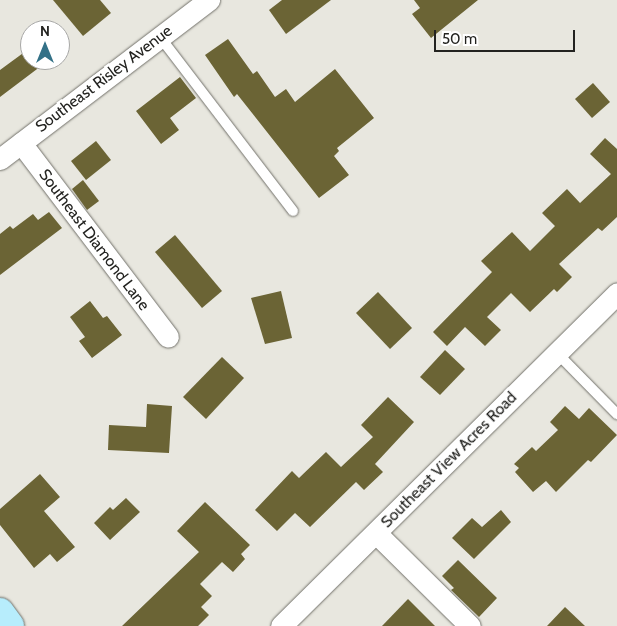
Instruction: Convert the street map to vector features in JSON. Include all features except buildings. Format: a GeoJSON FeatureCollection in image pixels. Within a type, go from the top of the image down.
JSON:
{"type":"FeatureCollection","features":[{"type":"Feature","properties":{"kind":"main road"},"geometry":{"type":"LineString","coordinates":[[0,612],[10,626]]}},
{"type":"Feature","properties":{"kind":"street","name":"Southeast Risley Avenue"},"geometry":{"type":"LineString","coordinates":[[0,159],[209,0]]}},
{"type":"Feature","properties":{"kind":"street","name":"Southeast Diamond Lane"},"geometry":{"type":"LineString","coordinates":[[21,143],[168,337]]}},
{"type":"Feature","properties":{"kind":"street","name":"Southeast View Acres Road"},"geometry":{"type":"LineString","coordinates":[[281,626],[617,293]]}},
{"type":"Feature","properties":{"kind":"street"},"geometry":{"type":"LineString","coordinates":[[376,533],[470,626]]}},
{"type":"Feature","properties":{"kind":"lane"},"geometry":{"type":"LineString","coordinates":[[160,37],[293,211]]}},
{"type":"Feature","properties":{"kind":"lane"},"geometry":{"type":"LineString","coordinates":[[557,353],[617,414]]}}]}
